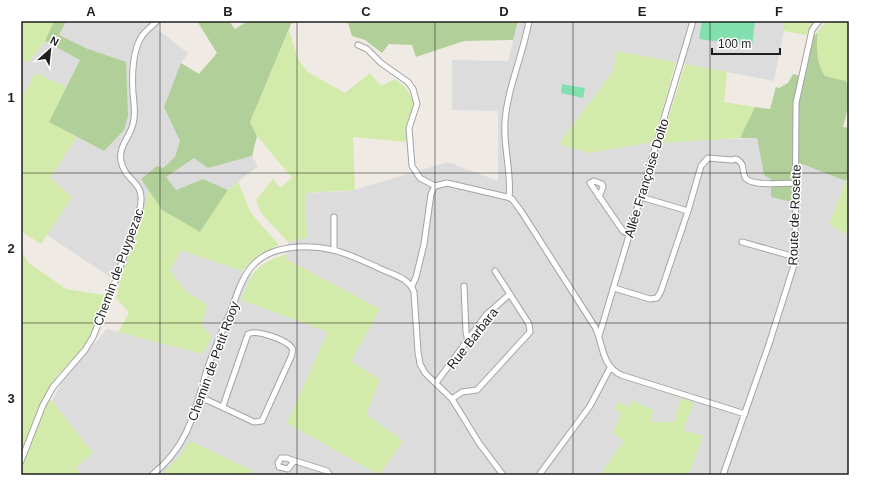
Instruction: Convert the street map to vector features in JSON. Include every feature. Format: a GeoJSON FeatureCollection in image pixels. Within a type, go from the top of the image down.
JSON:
{"type":"FeatureCollection","features":[{"type":"Feature","properties":{"kind":"street","name":"Chemin de Puypezac"},"geometry":{"type":"LineString","coordinates":[[21,461],[43,405],[53,387],[85,350],[93,337],[115,282],[138,213],[141,203],[141,192],[121,162],[121,152],[134,119],[133,79],[138,44],[146,31],[157,21]]}},
{"type":"Feature","properties":{"kind":"street"},"geometry":{"type":"LineString","coordinates":[[509,198],[509,182],[505,151],[505,120],[507,105],[525,44],[529,21]]}},
{"type":"Feature","properties":{"kind":"street","name":"Allée Françoise Dolto"},"geometry":{"type":"LineString","coordinates":[[599,336],[693,21]]}},
{"type":"Feature","properties":{"kind":"street","name":"Route de Rosette"},"geometry":{"type":"LineString","coordinates":[[723,475],[769,344],[795,262],[796,103],[812,30],[819,21]]}},
{"type":"Feature","properties":{"kind":"street"},"geometry":{"type":"LineString","coordinates":[[358,45],[367,49],[381,63],[408,82],[413,89],[417,104],[409,128],[412,166],[420,178],[435,186]]}},
{"type":"Feature","properties":{"kind":"street"},"geometry":{"type":"LineString","coordinates":[[614,288],[650,299],[659,296],[701,166],[703,161],[708,158],[732,160],[736,158],[743,164],[744,177],[747,181],[754,184],[796,183]]}},
{"type":"Feature","properties":{"kind":"street"},"geometry":{"type":"LineString","coordinates":[[503,475],[479,442],[452,399],[425,373],[420,364],[414,292],[412,286],[420,263],[431,194],[435,186],[442,183],[498,194],[509,198],[515,203],[534,230],[599,336],[607,365],[610,368],[621,375],[745,414]]}},
{"type":"Feature","properties":{"kind":"street"},"geometry":{"type":"LineString","coordinates":[[641,196],[688,210]]}},
{"type":"Feature","properties":{"kind":"street"},"geometry":{"type":"LineString","coordinates":[[599,197],[624,231],[630,234]]}},
{"type":"Feature","properties":{"kind":"street"},"geometry":{"type":"LineString","coordinates":[[334,217],[334,250]]}},
{"type":"Feature","properties":{"kind":"street"},"geometry":{"type":"LineString","coordinates":[[742,242],[795,257]]}},
{"type":"Feature","properties":{"kind":"street","name":"Chemin de Petit Rooy"},"geometry":{"type":"LineString","coordinates":[[152,475],[166,464],[177,450],[188,431],[215,349],[244,278],[253,265],[265,255],[285,249],[319,248],[334,250],[359,259],[403,279],[412,286]]}},
{"type":"Feature","properties":{"kind":"street"},"geometry":{"type":"LineString","coordinates":[[452,399],[465,391],[477,390],[530,332],[529,324],[495,271]]}},
{"type":"Feature","properties":{"kind":"street"},"geometry":{"type":"LineString","coordinates":[[464,286],[466,332],[468,341]]}},
{"type":"Feature","properties":{"kind":"street","name":"Rue Barbara"},"geometry":{"type":"LineString","coordinates":[[436,383],[486,315],[510,294]]}},
{"type":"Feature","properties":{"kind":"street"},"geometry":{"type":"LineString","coordinates":[[199,401],[207,400],[223,406],[254,422],[262,421],[291,357],[293,351],[288,343],[259,332],[252,332],[248,334],[223,406]]}},
{"type":"Feature","properties":{"kind":"street"},"geometry":{"type":"LineString","coordinates":[[539,475],[590,406],[610,368]]}},
{"type":"Feature","properties":{"kind":"street"},"geometry":{"type":"LineString","coordinates":[[294,461],[327,471],[330,475]]}},
{"type":"Feature","properties":{"kind":"shaded area"},"geometry":{"type":"Polygon","coordinates":[[[66,21],[156,21],[160,25],[157,29],[188,53],[181,63],[208,168],[252,156],[258,166],[228,190],[203,179],[176,190],[148,189],[145,210],[119,283],[47,235],[71,197],[50,178],[77,137],[104,151],[88,49],[58,35],[66,21]]]}},
{"type":"Feature","properties":{"kind":"shaded area"},"geometry":{"type":"Polygon","coordinates":[[[518,21],[783,21],[784,31],[774,81],[617,51],[613,71],[559,144],[588,153],[653,142],[757,138],[764,175],[794,161],[846,181],[829,224],[845,234],[849,228],[849,475],[81,475],[76,467],[93,453],[52,401],[62,381],[107,329],[203,354],[202,326],[207,305],[186,291],[170,271],[181,250],[252,274],[241,300],[380,309],[286,259],[288,242],[307,238],[305,193],[350,191],[448,162],[498,181],[498,111],[452,110],[452,60],[508,61],[518,21]]]}},
{"type":"Feature","properties":{"kind":"shaded area"},"geometry":{"type":"Polygon","coordinates":[[[45,41],[80,60],[67,87],[35,73],[21,101],[21,59],[29,62],[45,41]]]}},
{"type":"Feature","properties":{"kind":"green space"},"geometry":{"type":"Polygon","coordinates":[[[21,21],[54,21],[45,41],[29,62],[21,59],[21,21]]]}},
{"type":"Feature","properties":{"kind":"green space"},"geometry":{"type":"Polygon","coordinates":[[[54,21],[66,21],[59,35],[88,49],[126,62],[128,116],[124,130],[104,151],[49,122],[80,60],[45,41],[54,21]]]}},
{"type":"Feature","properties":{"kind":"green space"},"geometry":{"type":"Polygon","coordinates":[[[197,21],[229,21],[235,29],[248,21],[299,21],[291,24],[250,122],[257,136],[252,156],[208,168],[194,158],[166,177],[176,190],[203,179],[228,190],[200,232],[162,210],[141,179],[157,166],[163,168],[175,157],[180,141],[164,107],[181,63],[199,74],[217,53],[197,21]]]}},
{"type":"Feature","properties":{"kind":"green space"},"geometry":{"type":"Polygon","coordinates":[[[342,21],[518,21],[513,40],[464,41],[416,57],[412,45],[389,44],[382,53],[365,40],[352,36],[348,23],[342,21]]]}},
{"type":"Feature","properties":{"kind":"green space"},"geometry":{"type":"Polygon","coordinates":[[[702,21],[755,21],[752,46],[699,39],[702,21]]]}},
{"type":"Feature","properties":{"kind":"green space"},"geometry":{"type":"Polygon","coordinates":[[[783,21],[814,21],[806,35],[784,31],[783,21]]]}},
{"type":"Feature","properties":{"kind":"green space"},"geometry":{"type":"Polygon","coordinates":[[[827,21],[849,21],[849,87],[845,81],[825,76],[818,61],[815,44],[817,34],[827,21]]]}},
{"type":"Feature","properties":{"kind":"green space"},"geometry":{"type":"Polygon","coordinates":[[[289,30],[298,59],[308,72],[345,93],[370,73],[381,86],[395,79],[406,88],[414,102],[406,127],[406,142],[353,137],[355,190],[305,193],[307,238],[288,242],[261,213],[256,200],[273,179],[280,188],[292,178],[257,136],[250,122],[289,30]]]}},
{"type":"Feature","properties":{"kind":"green space"},"geometry":{"type":"Polygon","coordinates":[[[817,33],[818,56],[822,71],[825,76],[846,81],[848,86],[849,104],[843,127],[849,128],[849,177],[846,181],[794,161],[792,202],[771,197],[771,179],[764,175],[757,138],[740,138],[755,107],[770,109],[776,87],[779,88],[788,83],[793,74],[805,77],[814,36],[817,33]]]}},
{"type":"Feature","properties":{"kind":"green space"},"geometry":{"type":"Polygon","coordinates":[[[617,51],[676,62],[653,142],[588,153],[559,144],[613,71],[617,51]]]}},
{"type":"Feature","properties":{"kind":"green space"},"geometry":{"type":"Polygon","coordinates":[[[685,64],[727,72],[724,102],[755,107],[740,138],[661,143],[685,64]]]}},
{"type":"Feature","properties":{"kind":"green space"},"geometry":{"type":"Polygon","coordinates":[[[35,73],[67,87],[49,122],[77,137],[50,178],[72,197],[41,244],[21,231],[21,101],[35,73]]]}},
{"type":"Feature","properties":{"kind":"green space"},"geometry":{"type":"Polygon","coordinates":[[[562,84],[585,88],[583,98],[561,93],[562,84]]]}},
{"type":"Feature","properties":{"kind":"green space"},"geometry":{"type":"Polygon","coordinates":[[[849,177],[849,228],[845,234],[829,224],[849,177]]]}},
{"type":"Feature","properties":{"kind":"green space"},"geometry":{"type":"Polygon","coordinates":[[[238,182],[251,213],[279,245],[258,255],[242,271],[181,250],[170,271],[186,291],[207,305],[202,326],[212,336],[203,354],[118,332],[129,313],[116,298],[119,284],[142,217],[148,189],[162,210],[200,232],[228,190],[238,182]]]}},
{"type":"Feature","properties":{"kind":"green space"},"geometry":{"type":"Polygon","coordinates":[[[21,251],[29,263],[66,289],[104,295],[105,298],[93,331],[83,348],[58,375],[45,397],[52,401],[93,453],[76,467],[81,475],[21,475],[21,251]]]}},
{"type":"Feature","properties":{"kind":"green space"},"geometry":{"type":"Polygon","coordinates":[[[287,254],[286,259],[380,309],[351,361],[380,380],[366,414],[403,441],[379,475],[287,423],[328,332],[241,300],[252,275],[256,270],[268,261],[287,254]]]}},
{"type":"Feature","properties":{"kind":"green space"},"geometry":{"type":"Polygon","coordinates":[[[681,398],[694,403],[683,431],[703,435],[689,475],[633,473],[600,475],[624,441],[613,433],[621,412],[614,409],[617,402],[629,407],[631,400],[653,410],[651,422],[674,422],[681,398]]]}},
{"type":"Feature","properties":{"kind":"green space"},"geometry":{"type":"Polygon","coordinates":[[[190,441],[253,471],[251,475],[161,475],[179,457],[190,441]]]}}]}
